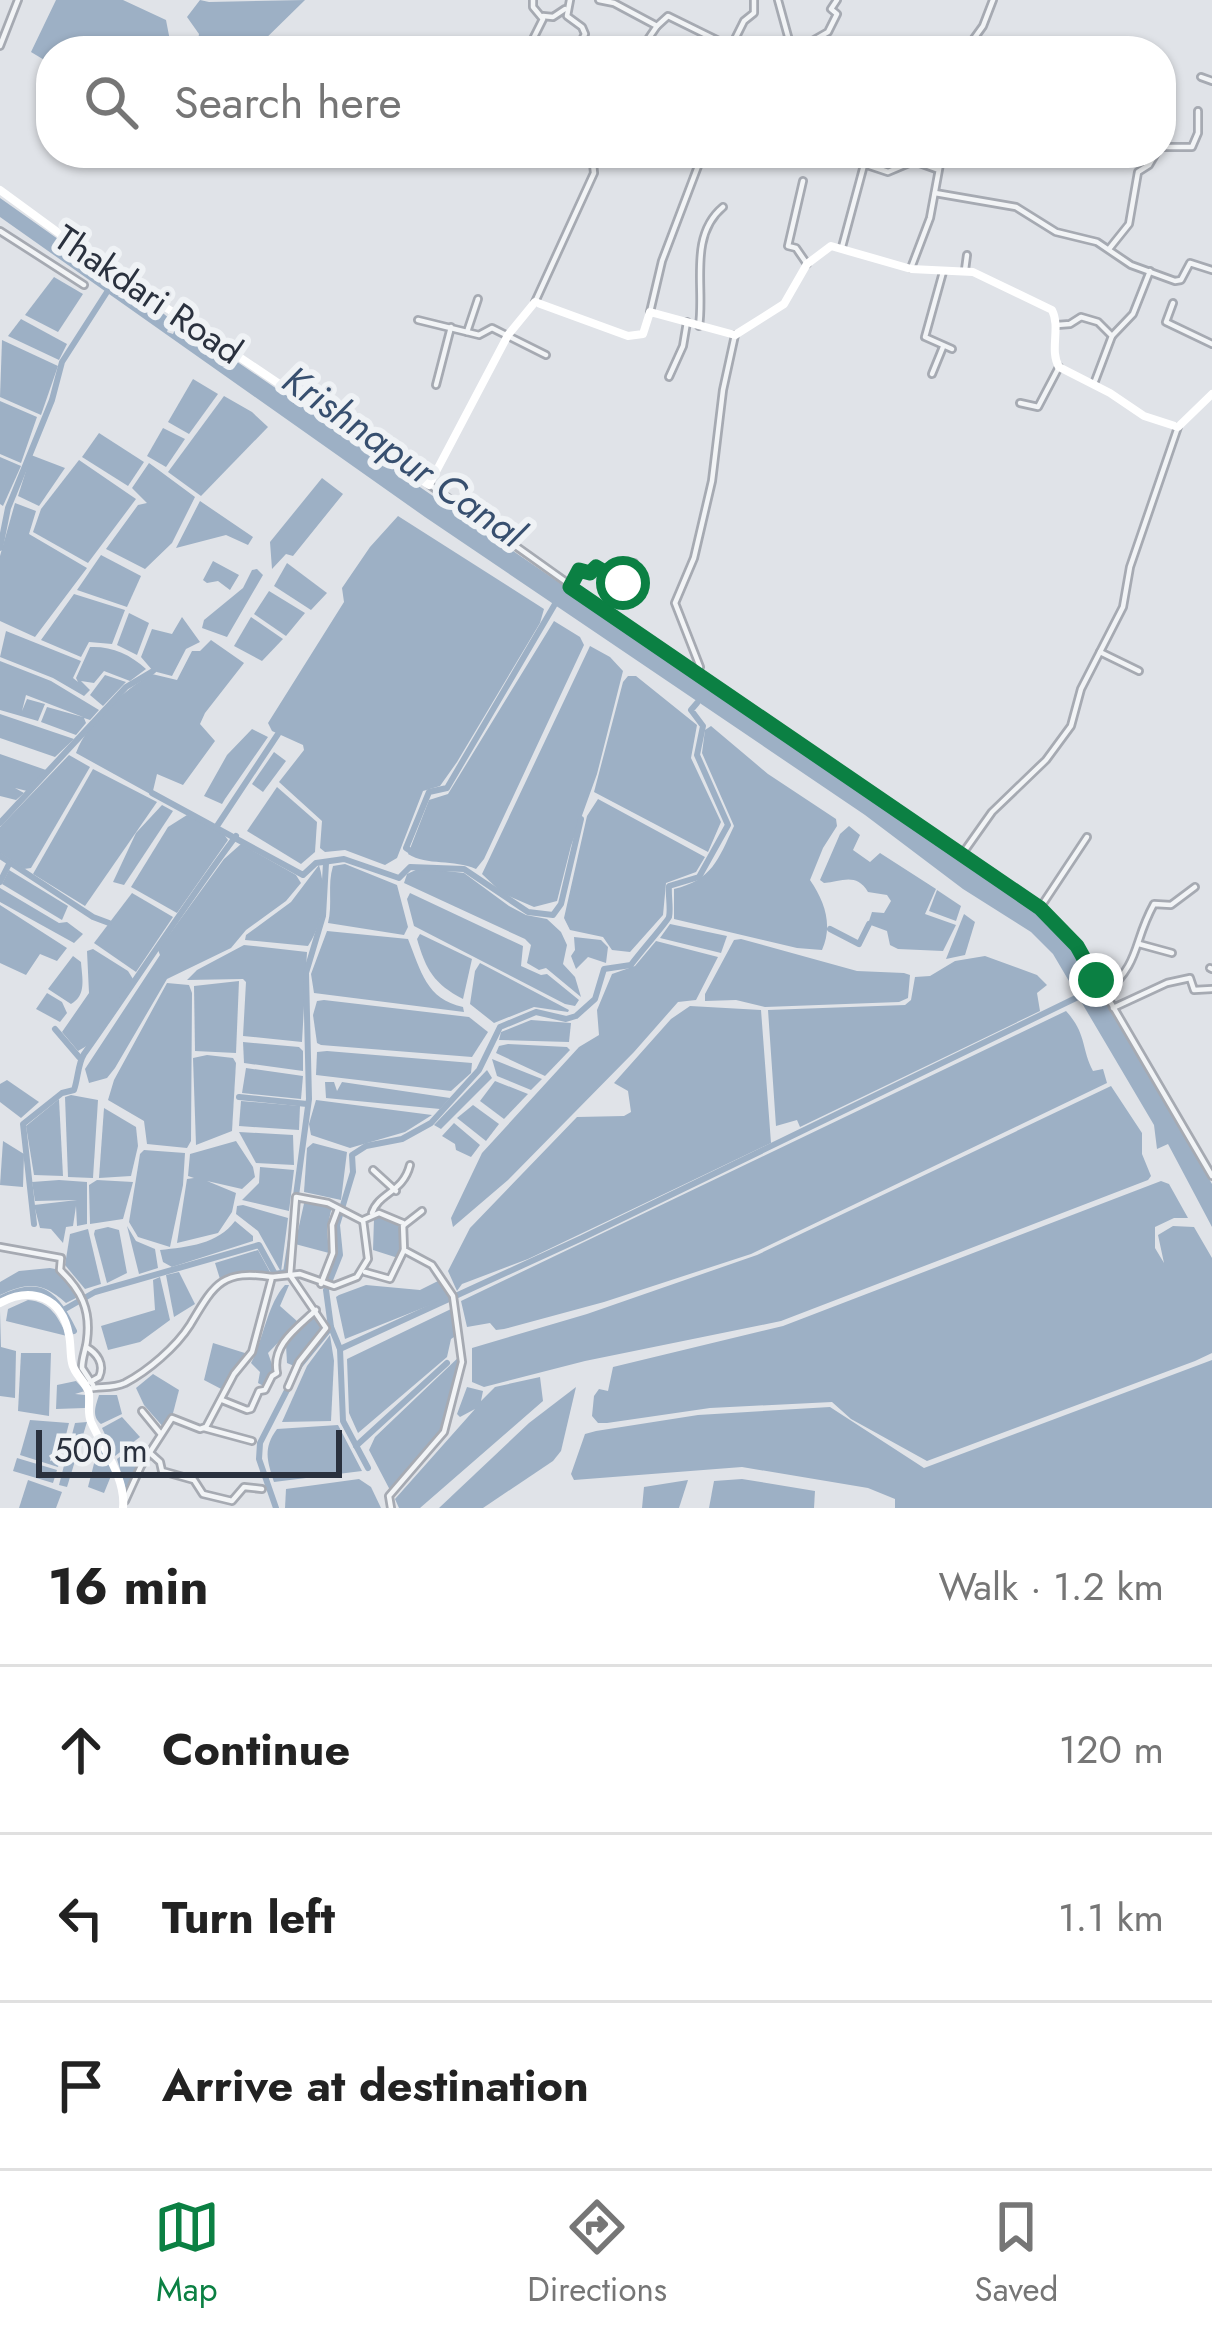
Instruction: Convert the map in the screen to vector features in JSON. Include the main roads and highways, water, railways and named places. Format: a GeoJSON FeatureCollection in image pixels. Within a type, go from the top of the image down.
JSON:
{"type":"FeatureCollection","features":[{"type":"Feature","properties":{"kind":"water"},"geometry":{"type":"Polygon","coordinates":[[[56,0],[123,0],[166,20],[169,36],[39,36],[56,0]]]}},
{"type":"Feature","properties":{"kind":"water"},"geometry":{"type":"Polygon","coordinates":[[[200,0],[305,0],[268,36],[199,36],[187,17],[200,0]]]}},
{"type":"Feature","properties":{"kind":"water"},"geometry":{"type":"Polygon","coordinates":[[[0,198],[164,314],[171,320],[167,332],[173,334],[177,325],[185,326],[972,862],[1037,913],[1081,957],[1212,1184],[1212,1227],[1168,1144],[1157,1149],[1154,1125],[1053,954],[1031,932],[425,517],[0,217],[0,198]]]}},
{"type":"Feature","properties":{"kind":"water"},"geometry":{"type":"Polygon","coordinates":[[[54,277],[83,294],[58,332],[25,315],[54,277]]]}},
{"type":"Feature","properties":{"kind":"water"},"geometry":{"type":"Polygon","coordinates":[[[21,319],[67,344],[59,360],[8,336],[21,319]]]}},
{"type":"Feature","properties":{"kind":"water"},"geometry":{"type":"Polygon","coordinates":[[[2,340],[58,366],[41,415],[0,397],[2,340]]]}},
{"type":"Feature","properties":{"kind":"water"},"geometry":{"type":"Polygon","coordinates":[[[193,379],[218,394],[189,434],[168,422],[193,379]]]}},
{"type":"Feature","properties":{"kind":"water"},"geometry":{"type":"Polygon","coordinates":[[[224,396],[268,427],[201,496],[168,472],[224,396]]]}},
{"type":"Feature","properties":{"kind":"water"},"geometry":{"type":"Polygon","coordinates":[[[0,401],[37,417],[21,463],[0,454],[0,401]]]}},
{"type":"Feature","properties":{"kind":"water"},"geometry":{"type":"Polygon","coordinates":[[[163,428],[185,439],[166,467],[147,456],[163,428]]]}},
{"type":"Feature","properties":{"kind":"water"},"geometry":{"type":"Polygon","coordinates":[[[99,433],[144,462],[128,486],[82,457],[99,433]]]}},
{"type":"Feature","properties":{"kind":"water"},"geometry":{"type":"Polygon","coordinates":[[[31,455],[65,468],[39,506],[18,496],[31,455]]]}},
{"type":"Feature","properties":{"kind":"water"},"geometry":{"type":"Polygon","coordinates":[[[0,457],[21,466],[3,506],[0,504],[0,457]]]}},
{"type":"Feature","properties":{"kind":"water"},"geometry":{"type":"Polygon","coordinates":[[[79,460],[136,499],[88,563],[33,532],[41,509],[79,460]]]}},
{"type":"Feature","properties":{"kind":"water"},"geometry":{"type":"Polygon","coordinates":[[[149,463],[195,497],[172,543],[145,569],[106,549],[138,505],[147,503],[132,488],[149,463]]]}},
{"type":"Feature","properties":{"kind":"water"},"geometry":{"type":"Polygon","coordinates":[[[322,478],[343,494],[293,556],[286,554],[272,569],[270,542],[322,478]]]}},
{"type":"Feature","properties":{"kind":"water"},"geometry":{"type":"Polygon","coordinates":[[[200,501],[253,537],[248,545],[226,535],[176,548],[200,501]]]}},
{"type":"Feature","properties":{"kind":"water"},"geometry":{"type":"Polygon","coordinates":[[[15,503],[36,511],[29,534],[87,568],[35,637],[0,621],[0,556],[15,503]]]}},
{"type":"Feature","properties":{"kind":"water"},"geometry":{"type":"Polygon","coordinates":[[[398,516],[544,609],[457,762],[440,786],[423,791],[397,858],[385,865],[345,850],[320,848],[322,821],[279,782],[303,745],[272,731],[268,723],[344,602],[342,588],[398,516]]]}},
{"type":"Feature","properties":{"kind":"water"},"geometry":{"type":"Polygon","coordinates":[[[101,555],[141,576],[127,607],[77,590],[101,555]]]}},
{"type":"Feature","properties":{"kind":"water"},"geometry":{"type":"Polygon","coordinates":[[[213,561],[239,575],[230,590],[218,581],[203,580],[213,561]]]}},
{"type":"Feature","properties":{"kind":"water"},"geometry":{"type":"Polygon","coordinates":[[[287,563],[327,593],[311,610],[274,586],[287,563]]]}},
{"type":"Feature","properties":{"kind":"water"},"geometry":{"type":"Polygon","coordinates":[[[257,569],[263,575],[227,637],[202,628],[204,620],[243,588],[257,569]]]}},
{"type":"Feature","properties":{"kind":"water"},"geometry":{"type":"Polygon","coordinates":[[[269,591],[305,613],[286,636],[254,614],[269,591]]]}},
{"type":"Feature","properties":{"kind":"water"},"geometry":{"type":"Polygon","coordinates":[[[74,594],[125,610],[112,644],[89,642],[81,657],[41,640],[74,594]]]}},
{"type":"Feature","properties":{"kind":"water"},"geometry":{"type":"Polygon","coordinates":[[[129,613],[149,623],[137,655],[117,645],[129,613]]]}},
{"type":"Feature","properties":{"kind":"water"},"geometry":{"type":"Polygon","coordinates":[[[182,617],[200,642],[186,649],[172,676],[153,671],[141,657],[152,629],[172,634],[182,617]]]}},
{"type":"Feature","properties":{"kind":"water"},"geometry":{"type":"Polygon","coordinates":[[[251,617],[283,639],[262,661],[234,646],[251,617]]]}},
{"type":"Feature","properties":{"kind":"water"},"geometry":{"type":"Polygon","coordinates":[[[554,621],[580,637],[584,645],[484,859],[476,869],[408,854],[429,800],[448,794],[554,621]]]}},
{"type":"Feature","properties":{"kind":"water"},"geometry":{"type":"Polygon","coordinates":[[[6,631],[81,661],[73,678],[78,682],[90,647],[120,652],[146,669],[130,681],[104,671],[94,683],[81,681],[90,690],[84,696],[0,657],[6,631]]]}},
{"type":"Feature","properties":{"kind":"water"},"geometry":{"type":"Polygon","coordinates":[[[211,640],[244,663],[205,713],[200,724],[215,741],[183,785],[157,774],[152,795],[76,753],[98,718],[118,698],[152,674],[177,680],[192,651],[200,651],[211,640]]]}},
{"type":"Feature","properties":{"kind":"water"},"geometry":{"type":"Polygon","coordinates":[[[590,646],[623,671],[557,901],[534,907],[502,893],[482,874],[590,646]]]}},
{"type":"Feature","properties":{"kind":"water"},"geometry":{"type":"Polygon","coordinates":[[[0,661],[51,681],[99,710],[90,720],[84,718],[86,723],[76,735],[41,722],[47,707],[83,717],[26,695],[22,711],[27,699],[45,704],[38,721],[0,710],[0,661]]]}},
{"type":"Feature","properties":{"kind":"water"},"geometry":{"type":"Polygon","coordinates":[[[105,675],[126,682],[103,706],[90,695],[105,675]]]}},
{"type":"Feature","properties":{"kind":"water"},"geometry":{"type":"Polygon","coordinates":[[[628,676],[636,676],[697,725],[691,758],[721,822],[708,852],[594,792],[628,676]]]}},
{"type":"Feature","properties":{"kind":"water"},"geometry":{"type":"Polygon","coordinates":[[[0,714],[74,739],[55,757],[0,738],[0,714]]]}},
{"type":"Feature","properties":{"kind":"water"},"geometry":{"type":"Polygon","coordinates":[[[711,726],[768,774],[836,819],[837,826],[810,880],[826,914],[822,950],[674,919],[674,889],[705,874],[734,826],[702,753],[705,730],[711,726]]]}},
{"type":"Feature","properties":{"kind":"water"},"geometry":{"type":"Polygon","coordinates":[[[252,729],[268,737],[222,804],[204,796],[227,755],[252,729]]]}},
{"type":"Feature","properties":{"kind":"water"},"geometry":{"type":"Polygon","coordinates":[[[274,752],[286,761],[263,792],[252,784],[274,752]]]}},
{"type":"Feature","properties":{"kind":"water"},"geometry":{"type":"Polygon","coordinates":[[[0,754],[46,770],[27,791],[15,788],[24,793],[16,800],[0,796],[0,754]]]}},
{"type":"Feature","properties":{"kind":"water"},"geometry":{"type":"Polygon","coordinates":[[[69,755],[90,767],[31,868],[24,869],[0,853],[0,827],[69,755]]]}},
{"type":"Feature","properties":{"kind":"water"},"geometry":{"type":"Polygon","coordinates":[[[93,769],[157,802],[85,906],[33,874],[93,769]]]}},
{"type":"Feature","properties":{"kind":"water"},"geometry":{"type":"Polygon","coordinates":[[[277,787],[317,822],[315,852],[301,864],[247,831],[277,787]]]}},
{"type":"Feature","properties":{"kind":"water"},"geometry":{"type":"Polygon","coordinates":[[[598,799],[705,857],[696,872],[666,883],[663,915],[630,952],[612,950],[603,937],[570,930],[564,918],[587,816],[598,799]]]}},
{"type":"Feature","properties":{"kind":"water"},"geometry":{"type":"Polygon","coordinates":[[[162,805],[173,811],[124,885],[113,882],[136,833],[162,805]]]}},
{"type":"Feature","properties":{"kind":"water"},"geometry":{"type":"Polygon","coordinates":[[[187,815],[228,840],[177,913],[131,887],[168,827],[187,815]]]}},
{"type":"Feature","properties":{"kind":"water"},"geometry":{"type":"Polygon","coordinates":[[[849,826],[860,835],[853,850],[870,862],[880,853],[936,889],[925,914],[956,925],[943,951],[890,945],[887,931],[868,924],[872,912],[884,913],[891,901],[887,895],[868,892],[853,880],[820,880],[840,834],[849,826]]]}},
{"type":"Feature","properties":{"kind":"water"},"geometry":{"type":"Polygon","coordinates":[[[241,844],[296,875],[301,883],[231,948],[167,979],[115,1068],[107,1078],[89,1083],[85,1069],[160,955],[158,950],[224,859],[241,844]]]}},
{"type":"Feature","properties":{"kind":"water"},"geometry":{"type":"Polygon","coordinates":[[[345,864],[397,885],[408,927],[404,935],[328,923],[333,866],[345,864]]]}},
{"type":"Feature","properties":{"kind":"water"},"geometry":{"type":"Polygon","coordinates":[[[319,865],[322,907],[308,946],[245,940],[291,902],[319,865]]]}},
{"type":"Feature","properties":{"kind":"water"},"geometry":{"type":"Polygon","coordinates":[[[420,868],[464,873],[509,906],[547,919],[567,945],[563,964],[575,977],[581,997],[546,968],[539,970],[527,963],[531,945],[525,939],[404,883],[407,874],[420,868]]]}},
{"type":"Feature","properties":{"kind":"water"},"geometry":{"type":"Polygon","coordinates":[[[9,870],[68,906],[62,920],[2,884],[9,870]]]}},
{"type":"Feature","properties":{"kind":"water"},"geometry":{"type":"Polygon","coordinates":[[[0,888],[83,934],[74,943],[0,902],[0,888]]]}},
{"type":"Feature","properties":{"kind":"water"},"geometry":{"type":"Polygon","coordinates":[[[937,890],[961,906],[956,921],[929,911],[937,890]]]}},
{"type":"Feature","properties":{"kind":"water"},"geometry":{"type":"Polygon","coordinates":[[[132,893],[173,917],[136,972],[94,943],[132,893]]]}},
{"type":"Feature","properties":{"kind":"water"},"geometry":{"type":"Polygon","coordinates":[[[410,893],[523,946],[521,966],[547,974],[579,1000],[575,1006],[565,1004],[414,926],[407,899],[410,893]]]}},
{"type":"Feature","properties":{"kind":"water"},"geometry":{"type":"Polygon","coordinates":[[[0,905],[67,948],[57,961],[40,954],[26,975],[0,963],[0,905]]]}},
{"type":"Feature","properties":{"kind":"water"},"geometry":{"type":"Polygon","coordinates":[[[964,914],[975,922],[965,955],[946,959],[964,914]]]}},
{"type":"Feature","properties":{"kind":"water"},"geometry":{"type":"Polygon","coordinates":[[[670,924],[727,936],[721,953],[660,938],[670,924]]]}},
{"type":"Feature","properties":{"kind":"water"},"geometry":{"type":"Polygon","coordinates":[[[327,931],[408,939],[433,990],[464,1012],[314,993],[311,974],[327,931]]]}},
{"type":"Feature","properties":{"kind":"water"},"geometry":{"type":"Polygon","coordinates":[[[420,934],[472,959],[463,999],[433,975],[417,939],[420,934]]]}},
{"type":"Feature","properties":{"kind":"water"},"geometry":{"type":"Polygon","coordinates":[[[574,937],[601,940],[608,947],[606,963],[588,957],[576,969],[571,956],[574,937]]]}},
{"type":"Feature","properties":{"kind":"water"},"geometry":{"type":"Polygon","coordinates":[[[734,940],[857,971],[910,975],[908,998],[765,1007],[736,1000],[705,1001],[734,940]]]}},
{"type":"Feature","properties":{"kind":"water"},"geometry":{"type":"Polygon","coordinates":[[[656,941],[718,957],[696,1000],[678,1002],[508,1180],[453,1227],[451,1218],[482,1153],[579,1047],[599,1035],[597,1010],[612,974],[635,966],[656,941]]]}},
{"type":"Feature","properties":{"kind":"water"},"geometry":{"type":"Polygon","coordinates":[[[244,945],[307,952],[302,1042],[243,1036],[243,979],[187,980],[244,945]]]}},
{"type":"Feature","properties":{"kind":"water"},"geometry":{"type":"Polygon","coordinates":[[[93,949],[133,979],[90,1044],[78,1051],[62,1032],[89,993],[87,951],[93,949]]]}},
{"type":"Feature","properties":{"kind":"water"},"geometry":{"type":"Polygon","coordinates":[[[73,956],[81,962],[82,986],[71,1004],[48,989],[73,956]]]}},
{"type":"Feature","properties":{"kind":"water"},"geometry":{"type":"Polygon","coordinates":[[[985,956],[1037,975],[1047,985],[1037,993],[1040,1011],[800,1127],[797,1120],[776,1126],[768,1010],[905,1005],[911,1000],[915,977],[930,976],[955,961],[985,956]]]}},
{"type":"Feature","properties":{"kind":"water"},"geometry":{"type":"Polygon","coordinates":[[[480,963],[568,1012],[534,1007],[494,1023],[470,1004],[480,963]]]}},
{"type":"Feature","properties":{"kind":"water"},"geometry":{"type":"Polygon","coordinates":[[[239,981],[236,1053],[195,1051],[194,986],[239,981]]]}},
{"type":"Feature","properties":{"kind":"water"},"geometry":{"type":"Polygon","coordinates":[[[167,983],[189,985],[192,993],[191,1141],[187,1148],[147,1144],[144,1121],[108,1100],[114,1080],[167,983]]]}},
{"type":"Feature","properties":{"kind":"water"},"geometry":{"type":"Polygon","coordinates":[[[47,993],[62,1002],[67,1013],[60,1022],[36,1009],[47,993]]]}},
{"type":"Feature","properties":{"kind":"water"},"geometry":{"type":"Polygon","coordinates":[[[317,1001],[469,1017],[488,1032],[472,1057],[321,1045],[313,1015],[317,1001]]]}},
{"type":"Feature","properties":{"kind":"water"},"geometry":{"type":"Polygon","coordinates":[[[690,1006],[761,1010],[771,1143],[528,1259],[462,1284],[457,1291],[448,1271],[470,1228],[577,1117],[631,1112],[628,1091],[614,1083],[671,1019],[690,1006]]]}},
{"type":"Feature","properties":{"kind":"water"},"geometry":{"type":"Polygon","coordinates":[[[1066,1011],[1093,1071],[1103,1069],[1107,1083],[751,1254],[504,1329],[496,1330],[490,1323],[467,1327],[461,1301],[1066,1011]]]}},
{"type":"Feature","properties":{"kind":"water"},"geometry":{"type":"Polygon","coordinates":[[[531,1020],[571,1023],[569,1042],[499,1040],[501,1032],[531,1020]]]}},
{"type":"Feature","properties":{"kind":"water"},"geometry":{"type":"Polygon","coordinates":[[[243,1042],[299,1047],[303,1071],[244,1063],[243,1042]]]}},
{"type":"Feature","properties":{"kind":"water"},"geometry":{"type":"Polygon","coordinates":[[[499,1046],[570,1050],[545,1076],[496,1053],[499,1046]]]}},
{"type":"Feature","properties":{"kind":"water"},"geometry":{"type":"Polygon","coordinates":[[[317,1052],[472,1063],[471,1073],[451,1091],[316,1075],[317,1052]]]}},
{"type":"Feature","properties":{"kind":"water"},"geometry":{"type":"Polygon","coordinates":[[[193,1058],[233,1058],[236,1063],[232,1131],[196,1145],[193,1058]]]}},
{"type":"Feature","properties":{"kind":"water"},"geometry":{"type":"Polygon","coordinates":[[[492,1059],[542,1079],[531,1090],[497,1076],[492,1059]]]}},
{"type":"Feature","properties":{"kind":"water"},"geometry":{"type":"Polygon","coordinates":[[[246,1068],[303,1076],[301,1099],[242,1093],[246,1068]]]}},
{"type":"Feature","properties":{"kind":"water"},"geometry":{"type":"Polygon","coordinates":[[[487,1070],[492,1078],[441,1129],[434,1125],[487,1070]]]}},
{"type":"Feature","properties":{"kind":"water"},"geometry":{"type":"Polygon","coordinates":[[[7,1080],[39,1102],[21,1118],[0,1102],[0,1084],[7,1080]]]}},
{"type":"Feature","properties":{"kind":"water"},"geometry":{"type":"Polygon","coordinates":[[[495,1081],[528,1094],[504,1119],[480,1101],[495,1081]]]}},
{"type":"Feature","properties":{"kind":"water"},"geometry":{"type":"Polygon","coordinates":[[[325,1082],[334,1082],[337,1091],[342,1082],[450,1098],[440,1109],[326,1098],[325,1082]]]}},
{"type":"Feature","properties":{"kind":"water"},"geometry":{"type":"Polygon","coordinates":[[[1111,1086],[1142,1133],[1148,1180],[781,1321],[484,1387],[472,1382],[472,1348],[757,1255],[1111,1086]]]}},
{"type":"Feature","properties":{"kind":"water"},"geometry":{"type":"Polygon","coordinates":[[[65,1097],[98,1100],[93,1178],[68,1177],[65,1097]]]}},
{"type":"Feature","properties":{"kind":"water"},"geometry":{"type":"Polygon","coordinates":[[[59,1099],[63,1176],[34,1175],[26,1126],[59,1099]]]}},
{"type":"Feature","properties":{"kind":"water"},"geometry":{"type":"Polygon","coordinates":[[[316,1100],[432,1115],[405,1132],[350,1148],[311,1135],[316,1100]]]}},
{"type":"Feature","properties":{"kind":"water"},"geometry":{"type":"Polygon","coordinates":[[[241,1101],[300,1106],[299,1130],[239,1126],[241,1101]]]}},
{"type":"Feature","properties":{"kind":"water"},"geometry":{"type":"Polygon","coordinates":[[[473,1105],[499,1124],[486,1141],[457,1118],[473,1105]]]}},
{"type":"Feature","properties":{"kind":"water"},"geometry":{"type":"Polygon","coordinates":[[[104,1108],[136,1127],[138,1146],[131,1176],[99,1178],[104,1108]]]}},
{"type":"Feature","properties":{"kind":"water"},"geometry":{"type":"Polygon","coordinates":[[[454,1123],[480,1145],[471,1157],[442,1136],[454,1123]]]}},
{"type":"Feature","properties":{"kind":"water"},"geometry":{"type":"Polygon","coordinates":[[[239,1132],[293,1135],[294,1165],[256,1163],[239,1132]]]}},
{"type":"Feature","properties":{"kind":"water"},"geometry":{"type":"Polygon","coordinates":[[[3,1141],[24,1154],[23,1187],[0,1185],[3,1141]]]}},
{"type":"Feature","properties":{"kind":"water"},"geometry":{"type":"Polygon","coordinates":[[[236,1141],[255,1177],[242,1189],[207,1181],[236,1193],[232,1212],[218,1233],[177,1243],[187,1179],[194,1178],[188,1176],[190,1154],[236,1141]]]}},
{"type":"Feature","properties":{"kind":"water"},"geometry":{"type":"Polygon","coordinates":[[[313,1143],[347,1152],[341,1200],[304,1192],[307,1148],[313,1143]]]}},
{"type":"Feature","properties":{"kind":"water"},"geometry":{"type":"Polygon","coordinates":[[[144,1150],[185,1153],[170,1247],[138,1237],[129,1222],[144,1150]]]}},
{"type":"Feature","properties":{"kind":"water"},"geometry":{"type":"Polygon","coordinates":[[[260,1167],[294,1170],[289,1211],[242,1200],[259,1183],[260,1167]]]}},
{"type":"Feature","properties":{"kind":"water"},"geometry":{"type":"Polygon","coordinates":[[[97,1180],[133,1182],[123,1219],[90,1224],[89,1185],[97,1180]]]}},
{"type":"Feature","properties":{"kind":"water"},"geometry":{"type":"Polygon","coordinates":[[[1161,1181],[1169,1184],[1188,1218],[1174,1218],[1155,1227],[1155,1248],[1164,1263],[1158,1235],[1173,1226],[1194,1227],[1212,1258],[1212,1353],[1195,1361],[927,1461],[851,1419],[832,1402],[710,1408],[607,1423],[598,1423],[592,1416],[594,1396],[599,1389],[608,1391],[613,1367],[783,1326],[1161,1181]]]}},
{"type":"Feature","properties":{"kind":"water"},"geometry":{"type":"Polygon","coordinates":[[[32,1182],[87,1182],[87,1224],[77,1226],[76,1206],[73,1226],[66,1227],[63,1243],[51,1229],[40,1228],[34,1205],[77,1200],[35,1201],[32,1182]]]}},
{"type":"Feature","properties":{"kind":"water"},"geometry":{"type":"Polygon","coordinates":[[[305,1199],[332,1206],[329,1253],[295,1244],[305,1199]]]}},
{"type":"Feature","properties":{"kind":"water"},"geometry":{"type":"Polygon","coordinates":[[[237,1206],[288,1218],[281,1272],[258,1231],[236,1214],[237,1206]]]}},
{"type":"Feature","properties":{"kind":"water"},"geometry":{"type":"Polygon","coordinates":[[[380,1214],[406,1225],[398,1258],[373,1250],[374,1219],[380,1214]]]}},
{"type":"Feature","properties":{"kind":"water"},"geometry":{"type":"Polygon","coordinates":[[[235,1221],[253,1241],[172,1267],[163,1262],[160,1250],[211,1239],[235,1221]]]}},
{"type":"Feature","properties":{"kind":"water"},"geometry":{"type":"Polygon","coordinates":[[[127,1226],[136,1241],[155,1249],[158,1268],[139,1274],[127,1226]]]}},
{"type":"Feature","properties":{"kind":"water"},"geometry":{"type":"Polygon","coordinates":[[[108,1227],[119,1230],[127,1273],[107,1283],[94,1234],[108,1227]]]}},
{"type":"Feature","properties":{"kind":"water"},"geometry":{"type":"Polygon","coordinates":[[[88,1229],[101,1284],[85,1289],[65,1265],[70,1234],[88,1229]]]}},
{"type":"Feature","properties":{"kind":"water"},"geometry":{"type":"Polygon","coordinates":[[[258,1250],[270,1272],[220,1279],[215,1263],[258,1250]]]}},
{"type":"Feature","properties":{"kind":"water"},"geometry":{"type":"Polygon","coordinates":[[[60,1270],[82,1295],[66,1303],[35,1286],[0,1295],[0,1282],[19,1271],[60,1270]]]}},
{"type":"Feature","properties":{"kind":"water"},"geometry":{"type":"Polygon","coordinates":[[[179,1272],[195,1304],[174,1317],[166,1275],[179,1272]]]}},
{"type":"Feature","properties":{"kind":"water"},"geometry":{"type":"Polygon","coordinates":[[[160,1277],[170,1320],[140,1342],[108,1350],[101,1326],[155,1310],[153,1280],[160,1277]]]}},
{"type":"Feature","properties":{"kind":"water"},"geometry":{"type":"Polygon","coordinates":[[[442,1279],[453,1296],[345,1339],[339,1295],[366,1285],[420,1290],[442,1279]]]}},
{"type":"Feature","properties":{"kind":"water"},"geometry":{"type":"Polygon","coordinates":[[[289,1285],[280,1306],[298,1322],[268,1353],[275,1373],[269,1389],[258,1383],[260,1372],[251,1363],[289,1285]]]}},
{"type":"Feature","properties":{"kind":"water"},"geometry":{"type":"Polygon","coordinates":[[[28,1300],[48,1307],[67,1336],[6,1321],[8,1309],[28,1300]]]}},
{"type":"Feature","properties":{"kind":"water"},"geometry":{"type":"Polygon","coordinates":[[[451,1309],[459,1320],[460,1333],[451,1339],[447,1357],[358,1433],[349,1413],[347,1359],[451,1309]]]}},
{"type":"Feature","properties":{"kind":"water"},"geometry":{"type":"Polygon","coordinates":[[[0,1311],[1,1347],[16,1351],[15,1398],[0,1396],[0,1311]]]}},
{"type":"Feature","properties":{"kind":"water"},"geometry":{"type":"Polygon","coordinates":[[[313,1316],[322,1330],[294,1366],[287,1363],[286,1345],[313,1316]]]}},
{"type":"Feature","properties":{"kind":"water"},"geometry":{"type":"Polygon","coordinates":[[[330,1335],[334,1361],[331,1421],[282,1422],[307,1366],[330,1335]]]}},
{"type":"Feature","properties":{"kind":"water"},"geometry":{"type":"Polygon","coordinates":[[[213,1343],[248,1354],[225,1391],[204,1380],[213,1343]]]}},
{"type":"Feature","properties":{"kind":"water"},"geometry":{"type":"Polygon","coordinates":[[[21,1353],[51,1353],[49,1416],[18,1411],[21,1353]]]}},
{"type":"Feature","properties":{"kind":"water"},"geometry":{"type":"Polygon","coordinates":[[[462,1354],[455,1396],[440,1430],[391,1492],[369,1450],[375,1437],[462,1354]]]}},
{"type":"Feature","properties":{"kind":"water"},"geometry":{"type":"Polygon","coordinates":[[[1212,1360],[1212,1508],[895,1508],[895,1499],[868,1488],[742,1467],[574,1480],[571,1474],[585,1434],[596,1431],[698,1415],[830,1407],[924,1468],[1212,1360]]]}},
{"type":"Feature","properties":{"kind":"water"},"geometry":{"type":"Polygon","coordinates":[[[153,1374],[179,1390],[171,1421],[164,1428],[136,1388],[153,1374]]]}},
{"type":"Feature","properties":{"kind":"water"},"geometry":{"type":"Polygon","coordinates":[[[540,1377],[543,1401],[420,1508],[399,1508],[395,1499],[475,1409],[460,1417],[457,1414],[467,1387],[483,1391],[481,1401],[495,1387],[540,1377]]]}},
{"type":"Feature","properties":{"kind":"water"},"geometry":{"type":"Polygon","coordinates":[[[76,1381],[85,1391],[75,1394],[85,1395],[85,1408],[56,1409],[57,1385],[76,1381]]]}},
{"type":"Feature","properties":{"kind":"water"},"geometry":{"type":"Polygon","coordinates":[[[576,1387],[561,1451],[553,1461],[483,1508],[439,1508],[529,1423],[576,1387]]]}},
{"type":"Feature","properties":{"kind":"water"},"geometry":{"type":"Polygon","coordinates":[[[99,1395],[117,1395],[122,1414],[101,1424],[95,1414],[99,1395]]]}},
{"type":"Feature","properties":{"kind":"water"},"geometry":{"type":"Polygon","coordinates":[[[122,1417],[140,1437],[115,1456],[102,1428],[122,1417]]]}},
{"type":"Feature","properties":{"kind":"water"},"geometry":{"type":"Polygon","coordinates":[[[30,1420],[69,1423],[58,1467],[20,1455],[30,1420]]]}},
{"type":"Feature","properties":{"kind":"water"},"geometry":{"type":"Polygon","coordinates":[[[87,1422],[67,1487],[59,1485],[75,1423],[87,1422]]]}},
{"type":"Feature","properties":{"kind":"water"},"geometry":{"type":"Polygon","coordinates":[[[338,1425],[362,1471],[274,1482],[268,1454],[277,1429],[338,1425]]]}},
{"type":"Feature","properties":{"kind":"water"},"geometry":{"type":"Polygon","coordinates":[[[137,1444],[147,1455],[126,1490],[117,1459],[137,1444]]]}},
{"type":"Feature","properties":{"kind":"water"},"geometry":{"type":"Polygon","coordinates":[[[98,1448],[105,1451],[113,1471],[104,1493],[88,1487],[98,1448]]]}},
{"type":"Feature","properties":{"kind":"water"},"geometry":{"type":"Polygon","coordinates":[[[17,1458],[57,1470],[53,1483],[13,1471],[17,1458]]]}},
{"type":"Feature","properties":{"kind":"water"},"geometry":{"type":"Polygon","coordinates":[[[359,1479],[371,1487],[381,1508],[285,1508],[286,1489],[359,1479]]]}},
{"type":"Feature","properties":{"kind":"water"},"geometry":{"type":"Polygon","coordinates":[[[742,1479],[815,1491],[814,1508],[709,1508],[714,1481],[742,1479]]]}},
{"type":"Feature","properties":{"kind":"water"},"geometry":{"type":"Polygon","coordinates":[[[28,1480],[62,1492],[56,1508],[19,1508],[28,1480]]]}},
{"type":"Feature","properties":{"kind":"water"},"geometry":{"type":"Polygon","coordinates":[[[688,1480],[679,1508],[642,1508],[644,1487],[688,1480]]]}},
{"type":"Feature","properties":{"kind":"waterway"},"geometry":{"type":"LineString","coordinates":[[0,548],[8,508],[52,400],[62,362],[107,292]]}},
{"type":"Feature","properties":{"kind":"waterway"},"geometry":{"type":"LineString","coordinates":[[409,850],[429,792],[447,788],[555,604]]}},
{"type":"Feature","properties":{"kind":"waterway"},"geometry":{"type":"LineString","coordinates":[[0,823],[126,687],[153,671]]}},
{"type":"Feature","properties":{"kind":"waterway"},"geometry":{"type":"LineString","coordinates":[[276,1508],[259,1459],[260,1443],[300,1365],[331,1327],[326,1290],[340,1255],[337,1225],[353,1172],[352,1155],[366,1146],[402,1139],[431,1123],[479,1070],[500,1027],[536,1012],[566,1019],[576,1016],[595,999],[604,969],[631,965],[663,925],[670,914],[669,886],[699,877],[728,825],[697,755],[703,726],[691,710],[697,703]]}},
{"type":"Feature","properties":{"kind":"waterway"},"geometry":{"type":"LineString","coordinates":[[217,826],[278,734]]}},
{"type":"Feature","properties":{"kind":"waterway"},"geometry":{"type":"LineString","coordinates":[[152,793],[303,875],[316,863],[344,859],[399,878],[410,867],[464,869],[528,912],[553,915],[561,904],[581,819]]}},
{"type":"Feature","properties":{"kind":"waterway"},"geometry":{"type":"LineString","coordinates":[[34,1224],[23,1124],[62,1093],[74,1090],[84,1054],[236,836]]}},
{"type":"Feature","properties":{"kind":"waterway"},"geometry":{"type":"LineString","coordinates":[[0,856],[109,923]]}},
{"type":"Feature","properties":{"kind":"waterway"},"geometry":{"type":"LineString","coordinates":[[295,1203],[309,1099],[306,973],[323,916],[326,863]]}},
{"type":"Feature","properties":{"kind":"waterway"},"geometry":{"type":"LineString","coordinates":[[0,882],[9,864]]}},
{"type":"Feature","properties":{"kind":"waterway"},"geometry":{"type":"LineString","coordinates":[[830,929],[859,944],[869,924]]}},
{"type":"Feature","properties":{"kind":"waterway"},"geometry":{"type":"LineString","coordinates":[[340,1349],[582,1238],[1080,996]]}},
{"type":"Feature","properties":{"kind":"waterway"},"geometry":{"type":"LineString","coordinates":[[55,1029],[79,1057]]}},
{"type":"Feature","properties":{"kind":"waterway"},"geometry":{"type":"LineString","coordinates":[[239,1097],[307,1104]]}},
{"type":"Feature","properties":{"kind":"waterway"},"geometry":{"type":"LineString","coordinates":[[65,1309],[95,1292],[259,1245],[275,1274],[286,1272],[292,1233]]}},
{"type":"Feature","properties":{"kind":"waterway"},"geometry":{"type":"LineString","coordinates":[[0,1299],[27,1290],[46,1293],[74,1331]]}},
{"type":"Feature","properties":{"kind":"waterway"},"geometry":{"type":"LineString","coordinates":[[331,1327],[340,1349],[343,1421],[368,1468]]}},
{"type":"Feature","properties":{"kind":"waterway"},"geometry":{"type":"LineString","coordinates":[[356,1446],[447,1363]]}},
{"type":"Feature","properties":{"kind":"water label","name":"Krishnapur Canal"},"geometry":{"type":"Point","coordinates":[404,456]}}]}
